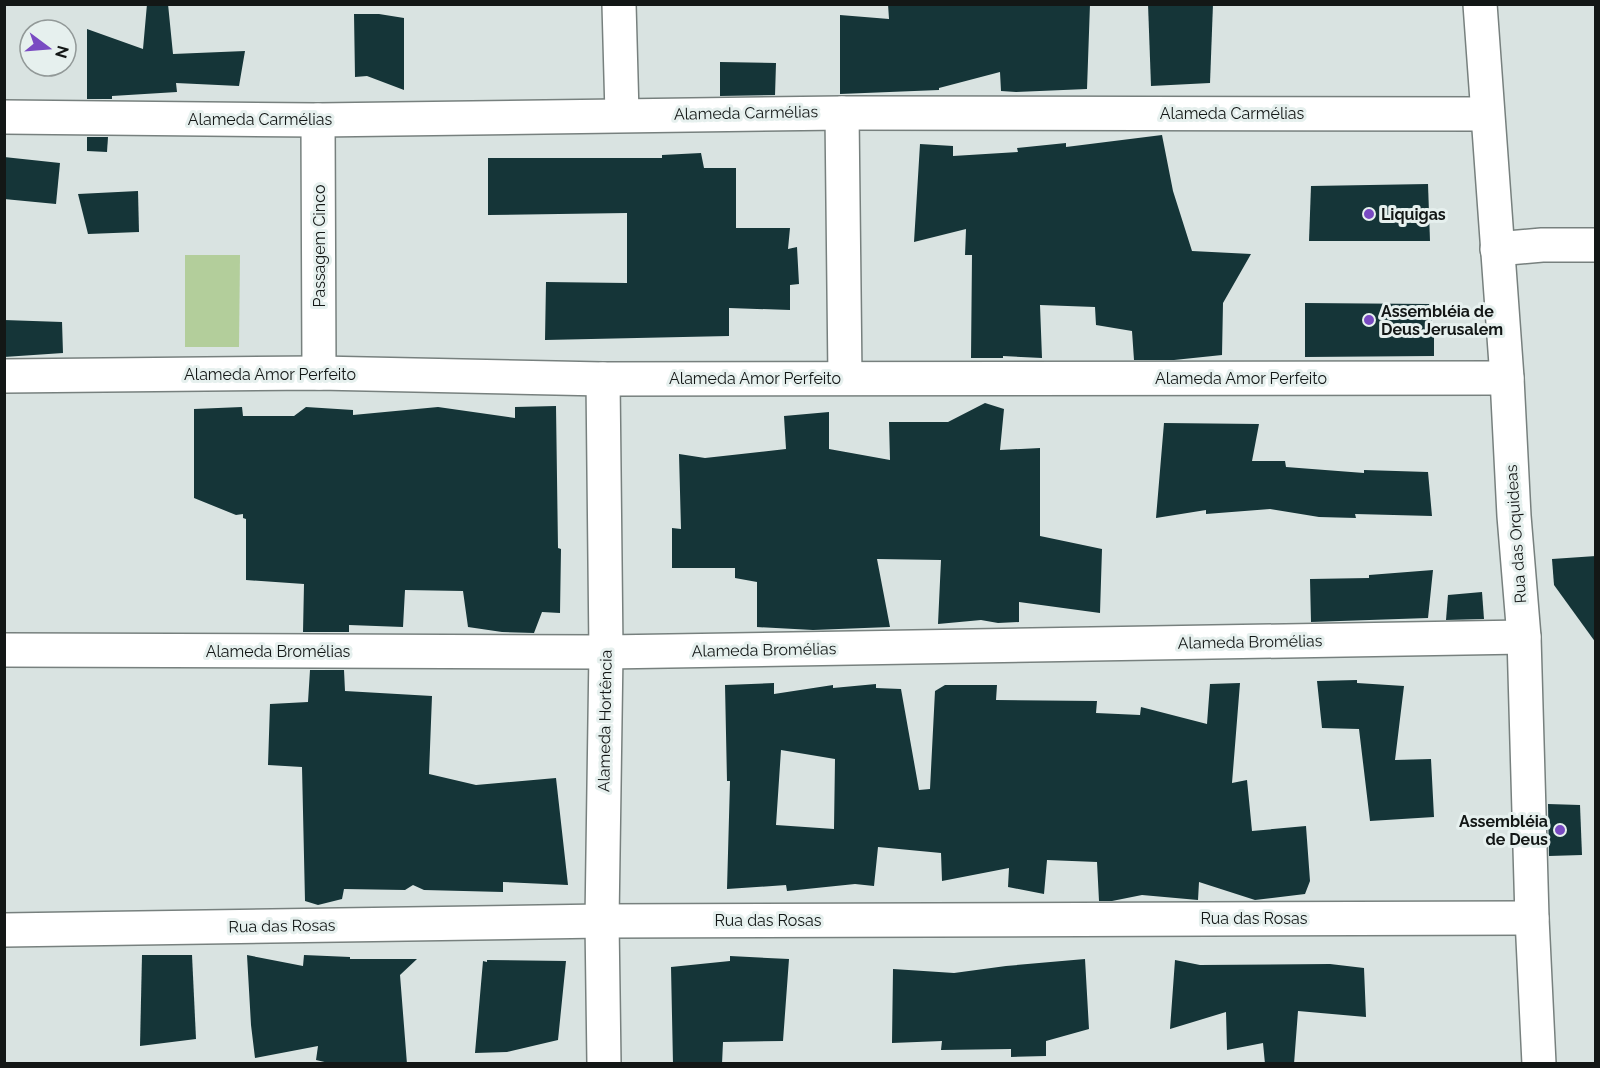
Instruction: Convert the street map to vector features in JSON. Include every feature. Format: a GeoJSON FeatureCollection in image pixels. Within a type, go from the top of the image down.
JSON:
{"type":"FeatureCollection","features":[{"type":"Feature","properties":{"kind":"street"},"geometry":{"type":"LineString","coordinates":[[619,4],[622,114]]}},
{"type":"Feature","properties":{"kind":"street","name":"Rua das Orquideas"},"geometry":{"type":"LineString","coordinates":[[1480,4],[1524,637],[1532,918],[1539,1064]]}},
{"type":"Feature","properties":{"kind":"street"},"geometry":{"type":"LineString","coordinates":[[842,112],[845,378]]}},
{"type":"Feature","properties":{"kind":"street","name":"Alameda Carmélias"},"geometry":{"type":"LineString","coordinates":[[4,117],[318,120],[842,112],[1487,114]]}},
{"type":"Feature","properties":{"kind":"street","name":"Passagem Cinco"},"geometry":{"type":"LineString","coordinates":[[318,120],[320,373]]}},
{"type":"Feature","properties":{"kind":"street"},"geometry":{"type":"LineString","coordinates":[[1497,249],[1542,245],[1596,245]]}},
{"type":"Feature","properties":{"kind":"street","name":"Alameda Amor Perfeito"},"geometry":{"type":"LineString","coordinates":[[4,376],[320,373],[603,379],[1506,378]]}},
{"type":"Feature","properties":{"kind":"street","name":"Alameda Hortência"},"geometry":{"type":"LineString","coordinates":[[603,379],[606,652],[602,921],[604,1064]]}},
{"type":"Feature","properties":{"kind":"street","name":"Alameda Bromélias"},"geometry":{"type":"LineString","coordinates":[[4,650],[606,652],[1524,637]]}},
{"type":"Feature","properties":{"kind":"street","name":"Rua das Rosas"},"geometry":{"type":"LineString","coordinates":[[4,930],[602,921],[1532,918]]}},
{"type":"Feature","properties":{"kind":"green space"},"geometry":{"type":"Polygon","coordinates":[[[185,255],[240,255],[239,347],[185,347],[185,255]]]}},
{"type":"Feature","properties":{"kind":"building"},"geometry":{"type":"Polygon","coordinates":[[[147,4],[168,4],[173,54],[245,51],[239,86],[176,83],[177,92],[112,96],[112,99],[87,99],[87,29],[143,49],[147,4]]]}},
{"type":"Feature","properties":{"kind":"building"},"geometry":{"type":"Polygon","coordinates":[[[888,4],[1090,4],[1087,89],[1001,91],[1000,72],[939,88],[939,90],[840,94],[840,15],[889,19],[888,4]]]}},
{"type":"Feature","properties":{"kind":"building"},"geometry":{"type":"Polygon","coordinates":[[[1148,4],[1213,4],[1210,83],[1151,86],[1148,4]]]}},
{"type":"Feature","properties":{"kind":"building"},"geometry":{"type":"Polygon","coordinates":[[[354,14],[379,14],[404,18],[404,90],[367,76],[355,77],[354,14]]]}},
{"type":"Feature","properties":{"kind":"building"},"geometry":{"type":"Polygon","coordinates":[[[720,62],[776,63],[775,95],[720,96],[720,62]]]}},
{"type":"Feature","properties":{"kind":"building"},"geometry":{"type":"Polygon","coordinates":[[[1162,135],[1173,191],[1192,251],[1251,254],[1223,303],[1222,355],[1174,360],[1134,360],[1132,331],[1096,325],[1095,307],[1040,305],[1042,358],[1003,356],[1003,358],[971,358],[972,255],[965,255],[966,229],[914,242],[920,144],[953,146],[953,156],[1018,152],[1017,148],[1066,143],[1066,147],[1162,135]]]}},
{"type":"Feature","properties":{"kind":"building"},"geometry":{"type":"Polygon","coordinates":[[[87,137],[108,137],[107,152],[87,151],[87,137]]]}},
{"type":"Feature","properties":{"kind":"building"},"geometry":{"type":"Polygon","coordinates":[[[701,153],[704,168],[736,168],[736,228],[790,228],[788,249],[797,247],[799,284],[790,285],[790,310],[729,308],[729,336],[545,340],[546,282],[627,283],[627,213],[488,215],[488,158],[662,158],[662,155],[701,153]]]}},
{"type":"Feature","properties":{"kind":"building"},"geometry":{"type":"Polygon","coordinates":[[[4,157],[60,163],[56,204],[4,199],[4,157]]]}},
{"type":"Feature","properties":{"kind":"building","name":"Liquigas"},"geometry":{"type":"Polygon","coordinates":[[[1428,184],[1430,241],[1309,241],[1311,186],[1428,184]]]}},
{"type":"Feature","properties":{"kind":"building"},"geometry":{"type":"Polygon","coordinates":[[[138,191],[139,232],[88,234],[78,194],[138,191]]]}},
{"type":"Feature","properties":{"kind":"building","name":"Assembléia de Deus Jerusalem"},"geometry":{"type":"Polygon","coordinates":[[[1305,303],[1429,304],[1434,335],[1434,356],[1305,357],[1305,303]]]}},
{"type":"Feature","properties":{"kind":"building"},"geometry":{"type":"Polygon","coordinates":[[[4,320],[62,322],[63,353],[4,357],[4,320]]]}},
{"type":"Feature","properties":{"kind":"building"},"geometry":{"type":"Polygon","coordinates":[[[985,403],[1004,409],[1000,450],[1040,448],[1040,536],[1102,549],[1100,613],[1019,602],[1019,622],[998,623],[981,620],[938,624],[941,560],[877,559],[890,627],[813,630],[757,627],[757,582],[735,578],[735,568],[672,568],[672,528],[681,529],[679,454],[705,458],[786,449],[784,416],[829,412],[829,449],[890,460],[889,422],[948,422],[985,403]]]}},
{"type":"Feature","properties":{"kind":"building"},"geometry":{"type":"Polygon","coordinates":[[[556,406],[558,548],[561,549],[560,613],[542,612],[534,633],[502,632],[468,627],[463,591],[405,590],[403,627],[349,625],[349,632],[303,632],[304,584],[246,580],[246,519],[243,518],[243,514],[236,515],[194,498],[194,409],[242,407],[243,416],[294,416],[306,407],[353,410],[353,415],[438,407],[515,418],[515,407],[556,406]]]}},
{"type":"Feature","properties":{"kind":"building"},"geometry":{"type":"Polygon","coordinates":[[[1164,423],[1259,424],[1252,461],[1285,461],[1286,467],[1364,473],[1364,470],[1428,472],[1432,516],[1355,514],[1356,518],[1319,517],[1270,509],[1206,514],[1206,510],[1156,518],[1164,423]]]}},
{"type":"Feature","properties":{"kind":"building"},"geometry":{"type":"Polygon","coordinates":[[[1596,556],[1596,643],[1554,585],[1552,559],[1596,556]]]}},
{"type":"Feature","properties":{"kind":"building"},"geometry":{"type":"Polygon","coordinates":[[[1433,570],[1428,618],[1311,622],[1310,579],[1369,578],[1369,575],[1433,570]]]}},
{"type":"Feature","properties":{"kind":"building"},"geometry":{"type":"Polygon","coordinates":[[[1482,592],[1484,619],[1446,620],[1448,595],[1482,592]]]}},
{"type":"Feature","properties":{"kind":"building"},"geometry":{"type":"Polygon","coordinates":[[[310,670],[344,670],[345,691],[432,696],[429,774],[476,785],[556,778],[568,885],[503,882],[503,892],[424,890],[413,885],[405,890],[344,889],[342,899],[318,905],[305,901],[302,767],[268,765],[270,704],[308,702],[310,670]]]}},
{"type":"Feature","properties":{"kind":"building"},"geometry":{"type":"Polygon","coordinates":[[[1357,680],[1357,683],[1404,686],[1395,760],[1431,759],[1434,817],[1370,821],[1359,729],[1322,728],[1317,681],[1357,680]]]}},
{"type":"Feature","properties":{"kind":"building"},"geometry":{"type":"Polygon","coordinates":[[[774,683],[774,694],[833,685],[833,688],[876,684],[876,688],[901,689],[919,790],[930,789],[935,691],[945,685],[997,685],[996,700],[1097,701],[1096,713],[1140,715],[1141,707],[1207,724],[1210,684],[1240,683],[1232,783],[1247,780],[1252,831],[1306,826],[1310,881],[1305,894],[1255,900],[1199,882],[1198,900],[1142,895],[1099,901],[1097,862],[1047,860],[1044,894],[1008,887],[1009,868],[942,881],[941,853],[878,847],[874,886],[855,884],[787,891],[786,885],[727,889],[730,781],[727,781],[725,685],[774,683]],[[781,750],[776,825],[834,829],[835,759],[781,750]]]}},
{"type":"Feature","properties":{"kind":"building","name":"Assembléia de Deus"},"geometry":{"type":"Polygon","coordinates":[[[1548,804],[1580,805],[1582,855],[1549,856],[1548,804]]]}},
{"type":"Feature","properties":{"kind":"building"},"geometry":{"type":"Polygon","coordinates":[[[142,955],[192,955],[196,1039],[140,1046],[142,955]]]}},
{"type":"Feature","properties":{"kind":"building"},"geometry":{"type":"Polygon","coordinates":[[[247,955],[303,966],[304,955],[350,957],[350,959],[417,959],[400,975],[407,1064],[333,1064],[316,1060],[318,1046],[255,1058],[247,955]]]}},
{"type":"Feature","properties":{"kind":"building"},"geometry":{"type":"Polygon","coordinates":[[[730,956],[789,959],[783,1041],[723,1042],[722,1064],[673,1064],[671,967],[730,961],[730,956]]]}},
{"type":"Feature","properties":{"kind":"building"},"geometry":{"type":"Polygon","coordinates":[[[1085,959],[1089,1029],[1046,1041],[1046,1056],[1011,1057],[1011,1049],[941,1050],[942,1041],[892,1043],[893,969],[954,973],[1085,959]]]}},
{"type":"Feature","properties":{"kind":"building"},"geometry":{"type":"Polygon","coordinates":[[[487,960],[566,961],[558,1040],[507,1052],[475,1053],[483,961],[487,962],[487,960]]]}},
{"type":"Feature","properties":{"kind":"building"},"geometry":{"type":"Polygon","coordinates":[[[1175,960],[1200,965],[1330,964],[1364,968],[1366,1017],[1298,1011],[1294,1064],[1265,1064],[1263,1043],[1227,1050],[1226,1012],[1170,1029],[1175,960]]]}},
{"type":"Feature","properties":{"kind":"place","name":"Liquigas"},"geometry":{"type":"Point","coordinates":[1369,214]}},
{"type":"Feature","properties":{"kind":"place","name":"Assembléia de Deus Jerusalem"},"geometry":{"type":"Point","coordinates":[1369,320]}},
{"type":"Feature","properties":{"kind":"place","name":"Assembléia de Deus"},"geometry":{"type":"Point","coordinates":[1560,830]}}]}
